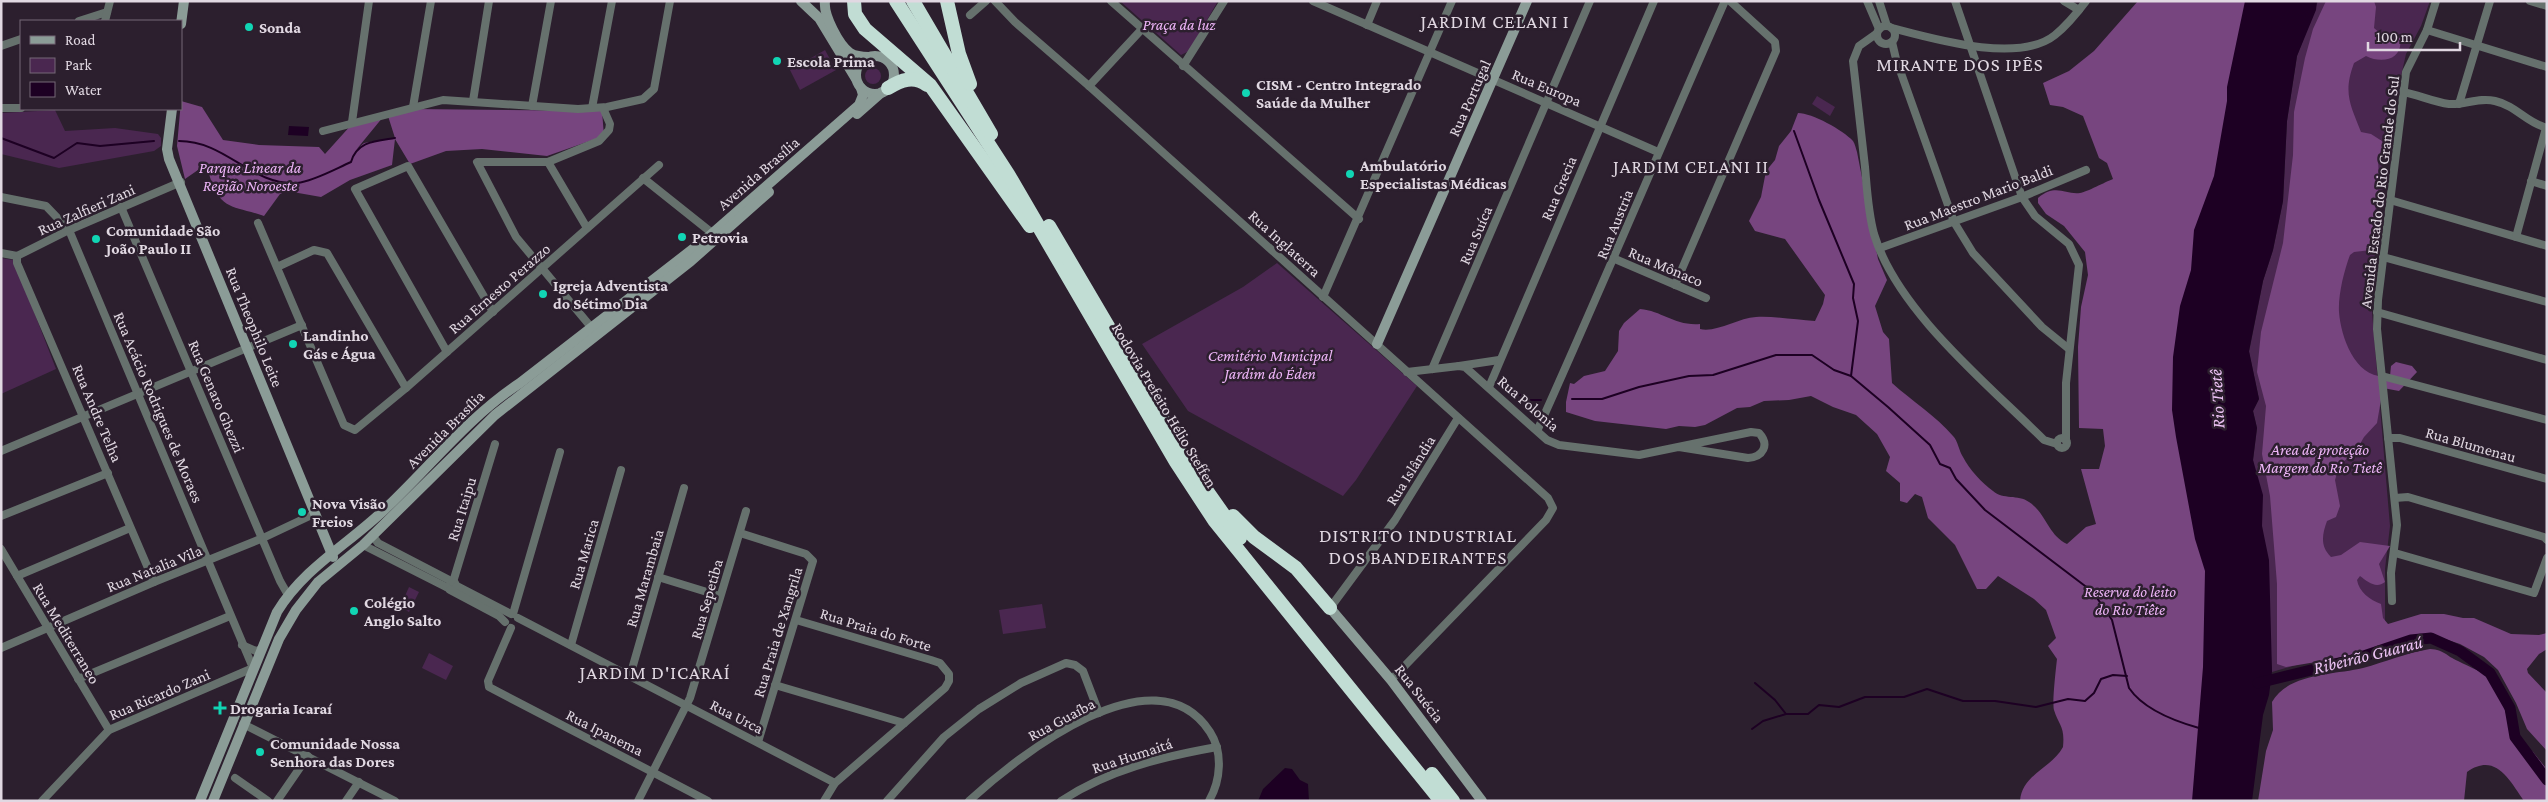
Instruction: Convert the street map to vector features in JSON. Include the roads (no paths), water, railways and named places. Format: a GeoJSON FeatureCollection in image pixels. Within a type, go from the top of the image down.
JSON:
{"type":"FeatureCollection","features":[{"type":"Feature","properties":{"kind":"highway"},"geometry":{"type":"LineString","coordinates":[[854,1],[855,14],[865,29],[922,76],[936,94],[1080,297]]}},
{"type":"Feature","properties":{"kind":"highway","name":"Rodovia Prefeito Hélio Steffen"},"geometry":{"type":"LineString","coordinates":[[896,1],[1008,174],[1176,462],[1214,520],[1441,801]]}},
{"type":"Feature","properties":{"kind":"highway","name":"Rodovia Prefeito Hélio Steffen"},"geometry":{"type":"LineString","coordinates":[[913,1],[997,144],[1081,276],[1195,474],[1223,516],[1266,573],[1453,801]]}},
{"type":"Feature","properties":{"kind":"highway"},"geometry":{"type":"LineString","coordinates":[[947,1],[952,27],[969,82],[997,144]]}},
{"type":"Feature","properties":{"kind":"highway"},"geometry":{"type":"LineString","coordinates":[[885,90],[905,80],[912,79],[924,83],[936,94]]}},
{"type":"Feature","properties":{"kind":"highway"},"geometry":{"type":"LineString","coordinates":[[1195,474],[1208,485],[1243,527],[1296,568],[1330,608]]}},
{"type":"Feature","properties":{"kind":"main road"},"geometry":{"type":"LineString","coordinates":[[182,20],[184,1]]}},
{"type":"Feature","properties":{"kind":"main road"},"geometry":{"type":"LineString","coordinates":[[801,1],[819,18],[859,85],[875,94],[885,90],[893,77],[891,65],[881,57],[856,56],[846,49],[827,18],[825,1]]}},
{"type":"Feature","properties":{"kind":"main road","name":"Rua Portugal"},"geometry":{"type":"LineString","coordinates":[[1377,344],[1527,1]]}},
{"type":"Feature","properties":{"kind":"main road"},"geometry":{"type":"LineString","coordinates":[[859,85],[857,69],[869,57]]}},
{"type":"Feature","properties":{"kind":"main road","name":"Avenida Brasília"},"geometry":{"type":"LineString","coordinates":[[200,801],[262,649],[286,599],[308,573],[381,513],[493,400],[520,383],[712,233],[859,105],[863,95],[859,85]]}},
{"type":"Feature","properties":{"kind":"main road","name":"Avenida Brasília"},"geometry":{"type":"LineString","coordinates":[[212,801],[279,638],[296,610],[318,582],[363,545],[505,407],[587,344],[733,225],[802,160],[885,90]]}},
{"type":"Feature","properties":{"kind":"main road","name":"Rua Theophilo Leite"},"geometry":{"type":"LineString","coordinates":[[172,110],[167,148],[170,159],[332,552]]}},
{"type":"Feature","properties":{"kind":"main road"},"geometry":{"type":"LineString","coordinates":[[587,344],[591,327],[607,327]]}},
{"type":"Feature","properties":{"kind":"main road"},"geometry":{"type":"LineString","coordinates":[[505,407],[509,394],[520,383]]}},
{"type":"Feature","properties":{"kind":"main road"},"geometry":{"type":"LineString","coordinates":[[363,545],[367,531],[381,513]]}},
{"type":"Feature","properties":{"kind":"main road"},"geometry":{"type":"LineString","coordinates":[[318,582],[333,566],[332,552]]}},
{"type":"Feature","properties":{"kind":"main road"},"geometry":{"type":"LineString","coordinates":[[296,610],[286,599],[309,592]]}},
{"type":"Feature","properties":{"kind":"main road","name":"Rua Suécia"},"geometry":{"type":"LineString","coordinates":[[1330,608],[1392,680],[1482,801]]}},
{"type":"Feature","properties":{"kind":"main road"},"geometry":{"type":"LineString","coordinates":[[243,724],[239,719],[244,703],[244,692]]}},
{"type":"Feature","properties":{"kind":"street"},"geometry":{"type":"LineString","coordinates":[[105,20],[110,1]]}},
{"type":"Feature","properties":{"kind":"street"},"geometry":{"type":"LineString","coordinates":[[352,122],[369,1]]}},
{"type":"Feature","properties":{"kind":"street"},"geometry":{"type":"LineString","coordinates":[[413,107],[431,1]]}},
{"type":"Feature","properties":{"kind":"street"},"geometry":{"type":"LineString","coordinates":[[473,101],[489,1]]}},
{"type":"Feature","properties":{"kind":"street"},"geometry":{"type":"LineString","coordinates":[[532,106],[551,1]]}},
{"type":"Feature","properties":{"kind":"street"},"geometry":{"type":"LineString","coordinates":[[592,108],[612,1]]}},
{"type":"Feature","properties":{"kind":"street"},"geometry":{"type":"LineString","coordinates":[[324,131],[352,122],[443,100],[532,106],[604,108],[643,99],[654,89],[670,1]]}},
{"type":"Feature","properties":{"kind":"street"},"geometry":{"type":"LineString","coordinates":[[970,15],[986,1]]}},
{"type":"Feature","properties":{"kind":"street","name":"Rua Inglaterra"},"geometry":{"type":"LineString","coordinates":[[995,1],[1015,22],[1543,492],[1553,508],[1546,520],[1392,680]]}},
{"type":"Feature","properties":{"kind":"street"},"geometry":{"type":"LineString","coordinates":[[1111,1],[1359,219]]}},
{"type":"Feature","properties":{"kind":"street"},"geometry":{"type":"LineString","coordinates":[[1183,66],[1224,1]]}},
{"type":"Feature","properties":{"kind":"street","name":"Rua Europa"},"geometry":{"type":"LineString","coordinates":[[1314,1],[1658,152]]}},
{"type":"Feature","properties":{"kind":"street"},"geometry":{"type":"LineString","coordinates":[[1367,25],[1377,1]]}},
{"type":"Feature","properties":{"kind":"street"},"geometry":{"type":"LineString","coordinates":[[1324,297],[1452,1]]}},
{"type":"Feature","properties":{"kind":"street","name":"Rua Suíca"},"geometry":{"type":"LineString","coordinates":[[1432,369],[1590,1]]}},
{"type":"Feature","properties":{"kind":"street","name":"Rua Grecia"},"geometry":{"type":"LineString","coordinates":[[1489,387],[1654,1]]}},
{"type":"Feature","properties":{"kind":"street","name":"Rua Austria"},"geometry":{"type":"LineString","coordinates":[[1538,430],[1615,259],[1658,152],[1725,1]]}},
{"type":"Feature","properties":{"kind":"street"},"geometry":{"type":"LineString","coordinates":[[1675,285],[1776,51],[1775,42],[1730,1]]}},
{"type":"Feature","properties":{"kind":"street"},"geometry":{"type":"LineString","coordinates":[[1868,1],[1878,32],[1888,42],[1896,59],[1954,222],[1973,253],[2004,289],[2042,328],[2069,349]]}},
{"type":"Feature","properties":{"kind":"street"},"geometry":{"type":"LineString","coordinates":[[1879,1],[1895,34],[1888,42]]}},
{"type":"Feature","properties":{"kind":"street"},"geometry":{"type":"LineString","coordinates":[[1956,1],[1970,45],[2022,197],[2035,216],[2069,244],[2079,265],[2066,383],[2065,448],[2060,448],[2057,444],[2044,440],[1939,336],[1913,304],[1880,248],[1869,210],[1854,71],[1854,55],[1859,46],[1878,32],[1890,27],[1914,34],[1970,45],[2009,50],[2030,47],[2054,36],[2086,1]]}},
{"type":"Feature","properties":{"kind":"street"},"geometry":{"type":"LineString","coordinates":[[2064,1],[2079,10]]}},
{"type":"Feature","properties":{"kind":"street","name":"Avenida Estado do Rio Grande do Sul"},"geometry":{"type":"LineString","coordinates":[[2392,601],[2392,573],[2397,524],[2377,312],[2406,72],[2427,30],[2436,1]]}},
{"type":"Feature","properties":{"kind":"street"},"geometry":{"type":"LineString","coordinates":[[2459,104],[2490,1]]}},
{"type":"Feature","properties":{"kind":"street"},"geometry":{"type":"LineString","coordinates":[[2530,1],[2547,6]]}},
{"type":"Feature","properties":{"kind":"street"},"geometry":{"type":"LineString","coordinates":[[82,20],[107,12]]}},
{"type":"Feature","properties":{"kind":"street"},"geometry":{"type":"LineString","coordinates":[[1089,86],[1142,29]]}},
{"type":"Feature","properties":{"kind":"street"},"geometry":{"type":"LineString","coordinates":[[2427,30],[2547,67]]}},
{"type":"Feature","properties":{"kind":"street"},"geometry":{"type":"LineString","coordinates":[[1859,46],[1888,42],[1914,34]]}},
{"type":"Feature","properties":{"kind":"street"},"geometry":{"type":"LineString","coordinates":[[1,46],[20,39]]}},
{"type":"Feature","properties":{"kind":"street"},"geometry":{"type":"LineString","coordinates":[[2403,92],[2448,104],[2459,104],[2481,99],[2495,101],[2514,109],[2528,121],[2546,128],[2516,236]]}},
{"type":"Feature","properties":{"kind":"street"},"geometry":{"type":"LineString","coordinates":[[1,108],[20,108]]}},
{"type":"Feature","properties":{"kind":"street"},"geometry":{"type":"LineString","coordinates":[[591,327],[516,237],[477,162],[548,162],[599,141],[606,136],[610,124],[604,108]]}},
{"type":"Feature","properties":{"kind":"street"},"geometry":{"type":"LineString","coordinates":[[548,162],[587,228]]}},
{"type":"Feature","properties":{"kind":"street","name":"Rua Ernesto Perazzo"},"geometry":{"type":"LineString","coordinates":[[302,326],[344,425],[355,430],[406,388],[659,165]]}},
{"type":"Feature","properties":{"kind":"street"},"geometry":{"type":"LineString","coordinates":[[447,352],[355,189],[408,166],[492,312]]}},
{"type":"Feature","properties":{"kind":"street","name":"Rua Maestro Mario Baldi"},"geometry":{"type":"LineString","coordinates":[[1880,248],[2022,197],[2086,170]]}},
{"type":"Feature","properties":{"kind":"street"},"geometry":{"type":"LineString","coordinates":[[644,178],[712,233]]}},
{"type":"Feature","properties":{"kind":"street"},"geometry":{"type":"LineString","coordinates":[[2531,181],[2547,186]]}},
{"type":"Feature","properties":{"kind":"street","name":"Rua Zalfieri Zani"},"geometry":{"type":"LineString","coordinates":[[17,256],[69,230],[180,182]]}},
{"type":"Feature","properties":{"kind":"street","name":"Rua Acácio Rodrigues de Moraes"},"geometry":{"type":"LineString","coordinates":[[1,197],[46,206],[69,230],[253,668]]}},
{"type":"Feature","properties":{"kind":"street"},"geometry":{"type":"LineString","coordinates":[[2390,200],[2547,246]]}},
{"type":"Feature","properties":{"kind":"street","name":"Rua Genaro Ghezzi"},"geometry":{"type":"LineString","coordinates":[[121,207],[263,538],[286,599]]}},
{"type":"Feature","properties":{"kind":"street"},"geometry":{"type":"LineString","coordinates":[[1,451],[85,417],[246,347],[302,326],[258,223]]}},
{"type":"Feature","properties":{"kind":"street"},"geometry":{"type":"LineString","coordinates":[[277,267],[314,250],[322,250],[326,253],[406,388]]}},
{"type":"Feature","properties":{"kind":"street"},"geometry":{"type":"LineString","coordinates":[[1,253],[17,256]]}},
{"type":"Feature","properties":{"kind":"street","name":"Rua Andre Telha"},"geometry":{"type":"LineString","coordinates":[[17,256],[17,263],[85,417],[154,582]]}},
{"type":"Feature","properties":{"kind":"street"},"geometry":{"type":"LineString","coordinates":[[2383,257],[2547,302]]}},
{"type":"Feature","properties":{"kind":"street","name":"Rua Mônaco"},"geometry":{"type":"LineString","coordinates":[[1615,259],[1706,298]]}},
{"type":"Feature","properties":{"kind":"street"},"geometry":{"type":"LineString","coordinates":[[2377,312],[2547,360]]}},
{"type":"Feature","properties":{"kind":"street"},"geometry":{"type":"LineString","coordinates":[[1408,372],[1499,360]]}},
{"type":"Feature","properties":{"kind":"street","name":"Rua Polonia"},"geometry":{"type":"LineString","coordinates":[[1459,366],[1469,370],[1548,440],[1559,445],[1639,455],[1751,432],[1759,433],[1765,445],[1763,453],[1757,457],[1748,458],[1725,454]]}},
{"type":"Feature","properties":{"kind":"street"},"geometry":{"type":"LineString","coordinates":[[2382,376],[2547,420]]}},
{"type":"Feature","properties":{"kind":"street","name":"Rua Islândia"},"geometry":{"type":"LineString","coordinates":[[1330,608],[1395,520],[1458,418]]}},
{"type":"Feature","properties":{"kind":"street"},"geometry":{"type":"LineString","coordinates":[[1679,447],[1725,454],[1726,437]]}},
{"type":"Feature","properties":{"kind":"street","name":"Rua Blumenau"},"geometry":{"type":"LineString","coordinates":[[2388,438],[2400,438],[2547,479]]}},
{"type":"Feature","properties":{"kind":"street","name":"Rua Itaipu"},"geometry":{"type":"LineString","coordinates":[[452,586],[495,444]]}},
{"type":"Feature","properties":{"kind":"street"},"geometry":{"type":"LineString","coordinates":[[514,616],[506,617],[508,625],[518,624],[514,616],[560,452]]}},
{"type":"Feature","properties":{"kind":"street","name":"Rua Marica"},"geometry":{"type":"LineString","coordinates":[[571,645],[621,470]]}},
{"type":"Feature","properties":{"kind":"street"},"geometry":{"type":"LineString","coordinates":[[1,516],[108,473]]}},
{"type":"Feature","properties":{"kind":"street","name":"Rua Marambaia"},"geometry":{"type":"LineString","coordinates":[[630,676],[684,488]]}},
{"type":"Feature","properties":{"kind":"street"},"geometry":{"type":"LineString","coordinates":[[2395,498],[2408,497],[2544,537],[2547,540]]}},
{"type":"Feature","properties":{"kind":"street","name":"Rua Sepetiba"},"geometry":{"type":"LineString","coordinates":[[638,801],[687,705],[706,648],[746,511]]}},
{"type":"Feature","properties":{"kind":"street","name":"Rua Natalia Vila"},"geometry":{"type":"LineString","coordinates":[[1,648],[154,582],[263,538],[316,513]]}},
{"type":"Feature","properties":{"kind":"street"},"geometry":{"type":"LineString","coordinates":[[17,576],[130,528]]}},
{"type":"Feature","properties":{"kind":"street","name":"Rua Praia de Xangrila"},"geometry":{"type":"LineString","coordinates":[[740,533],[806,554],[812,558],[812,566],[758,742]]}},
{"type":"Feature","properties":{"kind":"street","name":"Rua Urca"},"geometry":{"type":"LineString","coordinates":[[372,536],[378,543],[499,616],[508,625]]}},
{"type":"Feature","properties":{"kind":"street","name":"Rua Urca"},"geometry":{"type":"LineString","coordinates":[[363,545],[514,616],[835,783]]}},
{"type":"Feature","properties":{"kind":"street","name":"Rua Mediterraneo"},"geometry":{"type":"LineString","coordinates":[[1,549],[109,730]]}},
{"type":"Feature","properties":{"kind":"street"},"geometry":{"type":"LineString","coordinates":[[2395,553],[2534,593],[2547,558]]}},
{"type":"Feature","properties":{"kind":"street"},"geometry":{"type":"LineString","coordinates":[[658,577],[720,596]]}},
{"type":"Feature","properties":{"kind":"street"},"geometry":{"type":"LineString","coordinates":[[78,679],[230,616]]}},
{"type":"Feature","properties":{"kind":"street","name":"Rua Praia do Forte"},"geometry":{"type":"LineString","coordinates":[[796,620],[931,660],[946,668],[949,674],[949,681],[944,688],[904,723]]}},
{"type":"Feature","properties":{"kind":"street","name":"Rua Ipanema"},"geometry":{"type":"LineString","coordinates":[[508,625],[488,681],[489,687],[708,801]]}},
{"type":"Feature","properties":{"kind":"street"},"geometry":{"type":"LineString","coordinates":[[242,645],[256,651],[262,649]]}},
{"type":"Feature","properties":{"kind":"street"},"geometry":{"type":"LineString","coordinates":[[887,801],[944,737],[979,709],[1021,684],[1066,664],[1075,665],[1083,670],[1099,713]]}},
{"type":"Feature","properties":{"kind":"street","name":"Rua Ricardo Zani"},"geometry":{"type":"LineString","coordinates":[[42,801],[109,730],[253,668]]}},
{"type":"Feature","properties":{"kind":"street","name":"Rua Ricardo Zani"},"geometry":{"type":"LineString","coordinates":[[226,681],[239,682],[244,692]]}},
{"type":"Feature","properties":{"kind":"street"},"geometry":{"type":"LineString","coordinates":[[775,685],[904,723]]}},
{"type":"Feature","properties":{"kind":"street","name":"Rua Guaíba"},"geometry":{"type":"LineString","coordinates":[[969,801],[995,777],[1035,747],[1099,713],[1149,700],[1167,700],[1181,704],[1207,726],[1217,747]]}},
{"type":"Feature","properties":{"kind":"street"},"geometry":{"type":"LineString","coordinates":[[824,801],[835,783],[904,723]]}},
{"type":"Feature","properties":{"kind":"street"},"geometry":{"type":"LineString","coordinates":[[243,724],[395,801]]}},
{"type":"Feature","properties":{"kind":"street"},"geometry":{"type":"LineString","coordinates":[[1210,801],[1219,777],[1217,747]]}},
{"type":"Feature","properties":{"kind":"street","name":"Rua Humaitá"},"geometry":{"type":"LineString","coordinates":[[1061,801],[1083,786],[1127,768],[1165,756],[1217,747]]}},
{"type":"Feature","properties":{"kind":"street"},"geometry":{"type":"LineString","coordinates":[[277,801],[308,756]]}},
{"type":"Feature","properties":{"kind":"street"},"geometry":{"type":"LineString","coordinates":[[235,778],[268,801]]}},
{"type":"Feature","properties":{"kind":"street"},"geometry":{"type":"LineString","coordinates":[[346,801],[359,782]]}},
{"type":"Feature","properties":{"kind":"water","name":"Rio Tietê"},"geometry":{"type":"Polygon","coordinates":[[[2245,1],[2317,1],[2316,10],[2297,56],[2287,121],[2283,201],[2273,250],[2263,281],[2249,351],[2259,399],[2253,411],[2257,428],[2253,460],[2263,495],[2262,526],[2269,560],[2272,672],[2269,695],[2263,715],[2252,801],[2192,801],[2203,667],[2205,571],[2195,539],[2176,437],[2172,410],[2173,357],[2180,306],[2191,270],[2194,230],[2214,176],[2227,101],[2227,87],[2245,1]]]}},
{"type":"Feature","properties":{"kind":"water"},"geometry":{"type":"Polygon","coordinates":[[[289,126],[309,127],[308,136],[288,135],[289,126]]]}},
{"type":"Feature","properties":{"kind":"water"},"geometry":{"type":"Polygon","coordinates":[[[1285,768],[1292,769],[1300,780],[1308,784],[1309,801],[1258,801],[1263,789],[1285,768]]]}},
{"type":"Feature","properties":{"kind":"waterway"},"geometry":{"type":"LineString","coordinates":[[1794,131],[1819,200],[1854,284],[1853,298],[1858,321],[1851,376]]}},
{"type":"Feature","properties":{"kind":"waterway"},"geometry":{"type":"LineString","coordinates":[[1,138],[54,158],[77,143],[100,146],[154,141]]}},
{"type":"Feature","properties":{"kind":"waterway"},"geometry":{"type":"LineString","coordinates":[[179,141],[196,143],[211,148],[266,178],[281,182],[297,183],[317,177],[351,162],[358,150],[368,143],[395,138]]}},
{"type":"Feature","properties":{"kind":"waterway"},"geometry":{"type":"LineString","coordinates":[[1572,399],[1602,399],[1639,387],[1689,376],[1713,375],[1776,355],[1812,355],[1834,370],[1851,376],[1888,407],[1930,445],[1940,464],[1950,468],[1956,479],[1985,510],[2093,592],[2112,620],[2129,688],[2135,696],[2160,714],[2199,728]]}},
{"type":"Feature","properties":{"kind":"waterway"},"geometry":{"type":"LineString","coordinates":[[1505,386],[1528,400],[1541,400]]}},
{"type":"Feature","properties":{"kind":"waterway","name":"Ribeirão Guaraú"},"geometry":{"type":"LineString","coordinates":[[2258,683],[2352,660],[2411,640],[2431,638],[2460,651],[2490,673],[2510,708],[2515,737],[2547,780]]}},
{"type":"Feature","properties":{"kind":"waterway"},"geometry":{"type":"LineString","coordinates":[[1755,683],[1775,700],[1786,714],[1808,714],[1819,705],[1839,707],[1865,697],[1904,697],[1927,689],[1963,701],[1995,701],[2036,707],[2068,699],[2085,701],[2094,693],[2101,679],[2113,675],[2127,676]]}},
{"type":"Feature","properties":{"kind":"waterway"},"geometry":{"type":"LineString","coordinates":[[1752,729],[1763,721],[1786,714]]}},
{"type":"Feature","properties":{"kind":"place","name":"Sonda"},"geometry":{"type":"Point","coordinates":[249,27]}},
{"type":"Feature","properties":{"kind":"place","name":"Escola Prima"},"geometry":{"type":"Point","coordinates":[777,61]}},
{"type":"Feature","properties":{"kind":"place","name":"CISM - Centro Integrado Saúde da Mulher"},"geometry":{"type":"Point","coordinates":[1246,93]}},
{"type":"Feature","properties":{"kind":"place","name":"Ambulatório Especialistas Médicas"},"geometry":{"type":"Point","coordinates":[1350,174]}},
{"type":"Feature","properties":{"kind":"place","name":"Petrovia"},"geometry":{"type":"Point","coordinates":[682,237]}},
{"type":"Feature","properties":{"kind":"place","name":"Comunidade São João Paulo II"},"geometry":{"type":"Point","coordinates":[96,239]}},
{"type":"Feature","properties":{"kind":"place","name":"Igreja Adventista do Sétimo Dia"},"geometry":{"type":"Point","coordinates":[543,294]}},
{"type":"Feature","properties":{"kind":"place","name":"Landinho Gás e Água"},"geometry":{"type":"Point","coordinates":[293,344]}},
{"type":"Feature","properties":{"kind":"place","name":"Nova Visão Freios"},"geometry":{"type":"Point","coordinates":[302,512]}},
{"type":"Feature","properties":{"kind":"place","name":"Colégio Anglo Salto"},"geometry":{"type":"Point","coordinates":[354,611]}},
{"type":"Feature","properties":{"kind":"place","name":"Drogaria Icaraí"},"geometry":{"type":"Point","coordinates":[220,708]}},
{"type":"Feature","properties":{"kind":"place","name":"Comunidade Nossa Senhora das Dores"},"geometry":{"type":"Point","coordinates":[260,752]}},
{"type":"Feature","properties":{"kind":"district","name":"JARDIM CELANI I"},"geometry":{"type":"Point","coordinates":[1495,21]}},
{"type":"Feature","properties":{"kind":"district","name":"MIRANTE DOS IPÊS"},"geometry":{"type":"Point","coordinates":[1960,64]}},
{"type":"Feature","properties":{"kind":"district","name":"JARDIM CELANI II"},"geometry":{"type":"Point","coordinates":[1691,166]}},
{"type":"Feature","properties":{"kind":"district","name":"DISTRITO INDUSTRIAL DOS BANDEIRANTES"},"geometry":{"type":"Point","coordinates":[1418,546]}},
{"type":"Feature","properties":{"kind":"district","name":"JARDIM D'ICARAÍ"},"geometry":{"type":"Point","coordinates":[655,672]}},
{"type":"Feature","properties":{"kind":"park label","name":"Praça da luz"},"geometry":{"type":"Point","coordinates":[1179,24]}},
{"type":"Feature","properties":{"kind":"park label","name":"Parque Linear da Região Noroeste"},"geometry":{"type":"Point","coordinates":[250,176]}},
{"type":"Feature","properties":{"kind":"park label","name":"Cemitério Municipal Jardim do Éden"},"geometry":{"type":"Point","coordinates":[1270,364]}},
{"type":"Feature","properties":{"kind":"park label","name":"Area de proteção Margem do Rio Tietê"},"geometry":{"type":"Point","coordinates":[2320,458]}},
{"type":"Feature","properties":{"kind":"park label","name":"Reserva do leito do Rio Tiête"},"geometry":{"type":"Point","coordinates":[2130,600]}}]}
